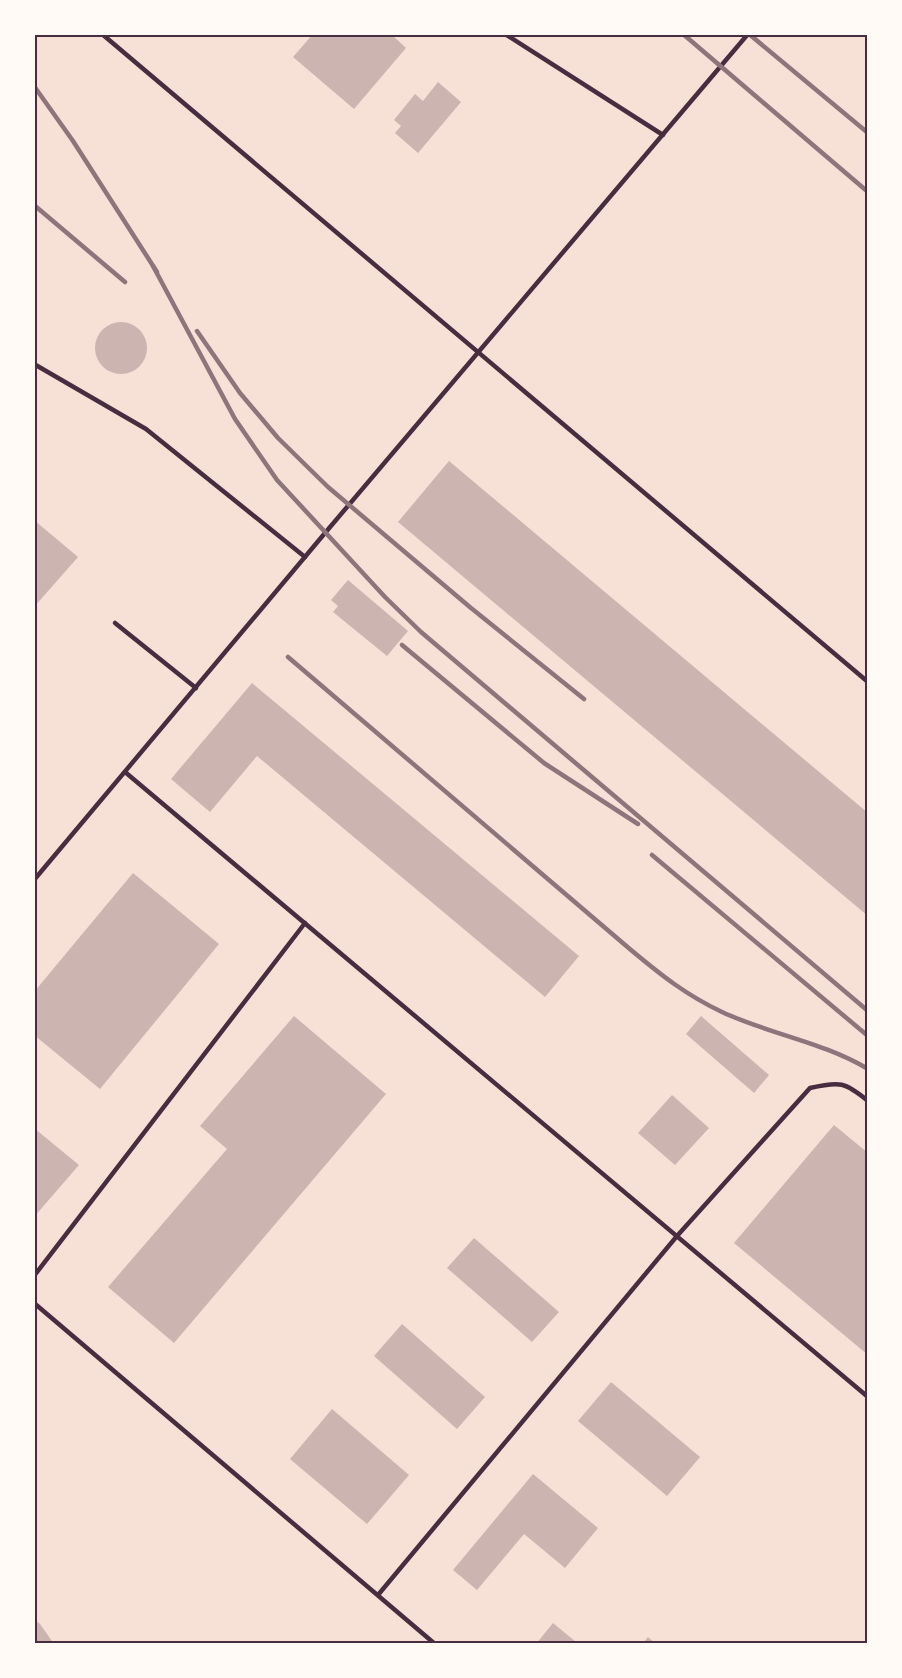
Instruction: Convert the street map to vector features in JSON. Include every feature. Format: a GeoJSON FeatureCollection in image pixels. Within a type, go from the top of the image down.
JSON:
{"type":"FeatureCollection","features":[{"type":"Feature","properties":{"kind":"lane"},"geometry":{"type":"LineString","coordinates":[[102,34],[867,682]]}},
{"type":"Feature","properties":{"kind":"lane"},"geometry":{"type":"LineString","coordinates":[[505,34],[663,135]]}},
{"type":"Feature","properties":{"kind":"lane"},"geometry":{"type":"LineString","coordinates":[[34,880],[748,34]]}},
{"type":"Feature","properties":{"kind":"lane"},"geometry":{"type":"LineString","coordinates":[[34,364],[146,429],[305,557]]}},
{"type":"Feature","properties":{"kind":"lane"},"geometry":{"type":"LineString","coordinates":[[115,623],[196,688]]}},
{"type":"Feature","properties":{"kind":"lane"},"geometry":{"type":"LineString","coordinates":[[125,772],[867,1398]]}},
{"type":"Feature","properties":{"kind":"lane"},"geometry":{"type":"LineString","coordinates":[[34,1276],[305,924]]}},
{"type":"Feature","properties":{"kind":"lane"},"geometry":{"type":"LineString","coordinates":[[378,1595],[676,1236],[810,1088],[828,1084],[849,1086],[867,1101]]}},
{"type":"Feature","properties":{"kind":"lane"},"geometry":{"type":"LineString","coordinates":[[34,1302],[435,1644]]}},
{"type":"Feature","properties":{"kind":"building"},"geometry":{"type":"Polygon","coordinates":[[[313,34],[391,34],[406,48],[354,109],[293,57],[313,34]]]}},
{"type":"Feature","properties":{"kind":"building"},"geometry":{"type":"Polygon","coordinates":[[[438,82],[461,102],[418,153],[395,133],[401,126],[394,120],[415,94],[423,101],[438,82]]]}},
{"type":"Feature","properties":{"kind":"building"},"geometry":{"type":"Polygon","coordinates":[[[116,322],[126,322],[136,326],[143,333],[147,348],[143,363],[136,370],[126,374],[116,374],[106,370],[99,363],[95,353],[95,343],[99,333],[106,326],[116,322]]]}},
{"type":"Feature","properties":{"kind":"building"},"geometry":{"type":"Polygon","coordinates":[[[449,461],[868,813],[868,916],[398,522],[449,461]]]}},
{"type":"Feature","properties":{"kind":"building"},"geometry":{"type":"Polygon","coordinates":[[[34,520],[78,557],[34,607],[34,520]]]}},
{"type":"Feature","properties":{"kind":"building"},"geometry":{"type":"Polygon","coordinates":[[[348,580],[408,631],[387,656],[333,612],[338,606],[331,600],[348,580]]]}},
{"type":"Feature","properties":{"kind":"building"},"geometry":{"type":"Polygon","coordinates":[[[252,683],[579,956],[545,997],[257,756],[210,812],[171,779],[252,683]]]}},
{"type":"Feature","properties":{"kind":"building"},"geometry":{"type":"Polygon","coordinates":[[[133,873],[219,944],[100,1089],[34,1035],[34,992],[133,873]]]}},
{"type":"Feature","properties":{"kind":"building"},"geometry":{"type":"Polygon","coordinates":[[[294,1016],[386,1094],[174,1343],[108,1287],[227,1149],[200,1126],[294,1016]]]}},
{"type":"Feature","properties":{"kind":"building"},"geometry":{"type":"Polygon","coordinates":[[[701,1016],[769,1075],[754,1093],[686,1034],[701,1016]]]}},
{"type":"Feature","properties":{"kind":"building"},"geometry":{"type":"Polygon","coordinates":[[[672,1095],[709,1128],[675,1165],[638,1133],[672,1095]]]}},
{"type":"Feature","properties":{"kind":"building"},"geometry":{"type":"Polygon","coordinates":[[[834,1125],[868,1153],[868,1355],[734,1243],[834,1125]]]}},
{"type":"Feature","properties":{"kind":"building"},"geometry":{"type":"Polygon","coordinates":[[[34,1128],[79,1165],[34,1217],[34,1128]]]}},
{"type":"Feature","properties":{"kind":"building"},"geometry":{"type":"Polygon","coordinates":[[[474,1238],[559,1312],[532,1342],[447,1268],[474,1238]]]}},
{"type":"Feature","properties":{"kind":"building"},"geometry":{"type":"Polygon","coordinates":[[[402,1324],[485,1397],[457,1429],[374,1356],[402,1324]]]}},
{"type":"Feature","properties":{"kind":"building"},"geometry":{"type":"Polygon","coordinates":[[[611,1382],[700,1457],[667,1496],[578,1421],[611,1382]]]}},
{"type":"Feature","properties":{"kind":"building"},"geometry":{"type":"Polygon","coordinates":[[[332,1409],[409,1475],[367,1524],[290,1459],[332,1409]]]}},
{"type":"Feature","properties":{"kind":"building"},"geometry":{"type":"Polygon","coordinates":[[[533,1474],[598,1528],[565,1568],[524,1534],[477,1590],[453,1570],[533,1474]]]}},
{"type":"Feature","properties":{"kind":"building"},"geometry":{"type":"Polygon","coordinates":[[[34,1619],[40,1624],[54,1644],[34,1644],[34,1619]]]}},
{"type":"Feature","properties":{"kind":"building"},"geometry":{"type":"Polygon","coordinates":[[[553,1623],[576,1642],[574,1644],[536,1644],[553,1623]]]}},
{"type":"Feature","properties":{"kind":"building"},"geometry":{"type":"Polygon","coordinates":[[[648,1637],[656,1644],[642,1644],[648,1637]]]}},
{"type":"Feature","properties":{"kind":"railway"},"geometry":{"type":"LineString","coordinates":[[683,34],[868,192]]}},
{"type":"Feature","properties":{"kind":"railway"},"geometry":{"type":"LineString","coordinates":[[749,34],[868,133]]}},
{"type":"Feature","properties":{"kind":"railway"},"geometry":{"type":"LineString","coordinates":[[34,86],[73,141],[157,272]]}},
{"type":"Feature","properties":{"kind":"railway"},"geometry":{"type":"LineString","coordinates":[[34,205],[125,282]]}},
{"type":"Feature","properties":{"kind":"railway"},"geometry":{"type":"LineString","coordinates":[[153,266],[235,419],[277,480],[385,597],[421,632],[868,1011]]}},
{"type":"Feature","properties":{"kind":"railway"},"geometry":{"type":"LineString","coordinates":[[197,331],[240,393],[278,438],[328,487],[471,608],[584,699]]}},
{"type":"Feature","properties":{"kind":"railway"},"geometry":{"type":"LineString","coordinates":[[402,645],[544,763],[638,824]]}},
{"type":"Feature","properties":{"kind":"railway"},"geometry":{"type":"LineString","coordinates":[[288,657],[631,950],[674,984],[697,999],[740,1020],[833,1052],[868,1069]]}},
{"type":"Feature","properties":{"kind":"railway"},"geometry":{"type":"LineString","coordinates":[[652,855],[868,1036]]}}]}
